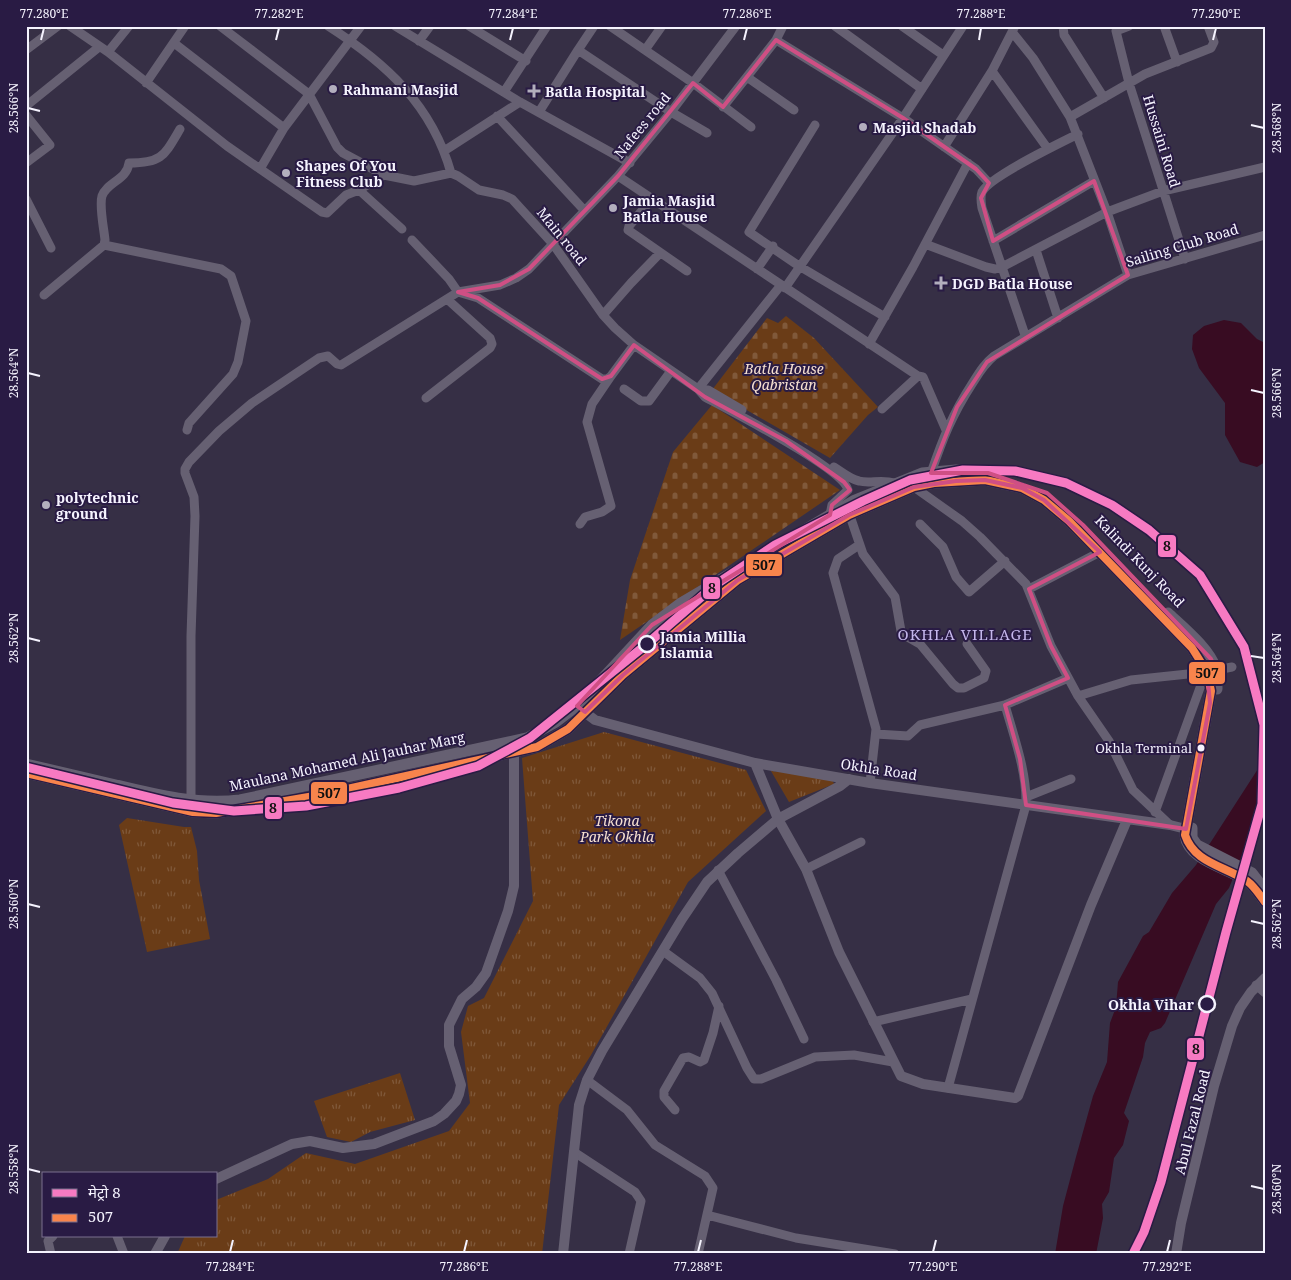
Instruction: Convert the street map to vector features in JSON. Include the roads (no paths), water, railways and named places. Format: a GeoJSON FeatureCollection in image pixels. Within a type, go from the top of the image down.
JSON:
{"type":"FeatureCollection","features":[{"type":"Feature","properties":{"kind":"main road","name":"Kalindi Kunj Road"},"geometry":{"type":"LineString","coordinates":[[581,709],[738,580],[848,510],[855,500],[922,473],[956,470],[988,473],[1021,481],[1048,493],[1083,525],[1198,643],[1210,659],[1210,703],[1185,840],[1197,850]]}},
{"type":"Feature","properties":{"kind":"main road","name":"Kalindi Kunj Road"},"geometry":{"type":"LineString","coordinates":[[581,709],[652,625],[681,603],[830,515],[914,487],[934,483],[985,480],[1022,488],[1044,500],[1069,521],[1192,648],[1211,673]]}},
{"type":"Feature","properties":{"kind":"main road"},"geometry":{"type":"LineString","coordinates":[[1211,673],[1217,694],[1191,832],[1197,850],[1240,872],[1265,902]]}},
{"type":"Feature","properties":{"kind":"main road","name":"Maulana Mohamed Ali Jauhar Marg"},"geometry":{"type":"LineString","coordinates":[[26,764],[154,794],[191,801],[224,802],[527,738],[581,709]]}},
{"type":"Feature","properties":{"kind":"main road","name":"Maulana Mohamed Ali Jauhar Marg"},"geometry":{"type":"LineString","coordinates":[[26,773],[193,812],[216,813],[320,795],[537,747],[568,729],[581,709]]}},
{"type":"Feature","properties":{"kind":"main road"},"geometry":{"type":"LineString","coordinates":[[1240,872],[1252,873],[1265,890]]}},
{"type":"Feature","properties":{"kind":"street"},"geometry":{"type":"LineString","coordinates":[[26,50],[58,26]]}},
{"type":"Feature","properties":{"kind":"street"},"geometry":{"type":"LineString","coordinates":[[70,26],[108,52],[260,169],[325,213],[346,195],[359,190],[384,175]]}},
{"type":"Feature","properties":{"kind":"street"},"geometry":{"type":"LineString","coordinates":[[108,52],[129,26]]}},
{"type":"Feature","properties":{"kind":"street"},"geometry":{"type":"LineString","coordinates":[[146,83],[185,26]]}},
{"type":"Feature","properties":{"kind":"street"},"geometry":{"type":"LineString","coordinates":[[220,26],[309,94],[340,150],[384,175],[414,181],[451,173],[444,150],[408,91],[351,41],[328,26]]}},
{"type":"Feature","properties":{"kind":"street"},"geometry":{"type":"LineString","coordinates":[[260,169],[284,128],[351,41],[360,26]]}},
{"type":"Feature","properties":{"kind":"street"},"geometry":{"type":"LineString","coordinates":[[395,26],[520,102],[630,163]]}},
{"type":"Feature","properties":{"kind":"street"},"geometry":{"type":"LineString","coordinates":[[419,41],[430,26]]}},
{"type":"Feature","properties":{"kind":"street"},"geometry":{"type":"LineString","coordinates":[[469,26],[526,61]]}},
{"type":"Feature","properties":{"kind":"street"},"geometry":{"type":"LineString","coordinates":[[504,92],[526,61],[547,26]]}},
{"type":"Feature","properties":{"kind":"street"},"geometry":{"type":"LineString","coordinates":[[539,112],[594,26]]}},
{"type":"Feature","properties":{"kind":"street"},"geometry":{"type":"LineString","coordinates":[[610,26],[693,83],[751,127]]}},
{"type":"Feature","properties":{"kind":"street"},"geometry":{"type":"LineString","coordinates":[[645,50],[662,26]]}},
{"type":"Feature","properties":{"kind":"street","name":"Nafees road"},"geometry":{"type":"LineString","coordinates":[[458,292],[508,283],[529,269],[630,163],[736,26]]}},
{"type":"Feature","properties":{"kind":"street"},"geometry":{"type":"LineString","coordinates":[[723,107],[776,40],[783,26]]}},
{"type":"Feature","properties":{"kind":"street"},"geometry":{"type":"LineString","coordinates":[[835,26],[922,89]]}},
{"type":"Feature","properties":{"kind":"street"},"geometry":{"type":"LineString","coordinates":[[902,26],[943,55]]}},
{"type":"Feature","properties":{"kind":"street"},"geometry":{"type":"LineString","coordinates":[[698,389],[799,266],[903,118],[963,26]]}},
{"type":"Feature","properties":{"kind":"street"},"geometry":{"type":"LineString","coordinates":[[1064,26],[1064,35],[1104,98]]}},
{"type":"Feature","properties":{"kind":"street","name":"Hussaini Road"},"geometry":{"type":"LineString","coordinates":[[1129,26],[1116,31],[1129,83],[1186,259]]}},
{"type":"Feature","properties":{"kind":"street"},"geometry":{"type":"LineString","coordinates":[[1164,26],[1178,62]]}},
{"type":"Feature","properties":{"kind":"street"},"geometry":{"type":"LineString","coordinates":[[1070,117],[1144,74],[1206,51],[1213,46],[1213,39],[1208,26]]}},
{"type":"Feature","properties":{"kind":"street"},"geometry":{"type":"LineString","coordinates":[[944,148],[992,71],[1014,29],[1070,117],[1078,134],[1128,274]]}},
{"type":"Feature","properties":{"kind":"street"},"geometry":{"type":"LineString","coordinates":[[776,40],[903,118],[976,169],[989,183]]}},
{"type":"Feature","properties":{"kind":"street"},"geometry":{"type":"LineString","coordinates":[[174,43],[284,128]]}},
{"type":"Feature","properties":{"kind":"street"},"geometry":{"type":"LineString","coordinates":[[26,106],[99,47]]}},
{"type":"Feature","properties":{"kind":"street"},"geometry":{"type":"LineString","coordinates":[[578,50],[671,112],[707,133]]}},
{"type":"Feature","properties":{"kind":"street"},"geometry":{"type":"LineString","coordinates":[[992,71],[1048,149]]}},
{"type":"Feature","properties":{"kind":"street"},"geometry":{"type":"LineString","coordinates":[[747,78],[794,110]]}},
{"type":"Feature","properties":{"kind":"street"},"geometry":{"type":"LineString","coordinates":[[444,150],[520,102]]}},
{"type":"Feature","properties":{"kind":"street"},"geometry":{"type":"LineString","coordinates":[[26,115],[50,145],[26,163]]}},
{"type":"Feature","properties":{"kind":"street"},"geometry":{"type":"LineString","coordinates":[[497,116],[584,210]]}},
{"type":"Feature","properties":{"kind":"street"},"geometry":{"type":"LineString","coordinates":[[815,125],[749,232],[773,246],[799,266],[885,317]]}},
{"type":"Feature","properties":{"kind":"street"},"geometry":{"type":"LineString","coordinates":[[44,295],[104,245],[105,236],[101,200],[104,192],[126,173],[129,163],[147,163],[163,155],[180,129]]}},
{"type":"Feature","properties":{"kind":"street"},"geometry":{"type":"LineString","coordinates":[[1025,335],[980,198],[989,183],[1078,134]]}},
{"type":"Feature","properties":{"kind":"street"},"geometry":{"type":"LineString","coordinates":[[870,344],[968,163]]}},
{"type":"Feature","properties":{"kind":"street"},"geometry":{"type":"LineString","coordinates":[[925,244],[995,269],[1036,250],[1107,212],[1163,191],[1265,167]]}},
{"type":"Feature","properties":{"kind":"street","name":"Main road"},"geometry":{"type":"LineString","coordinates":[[451,173],[479,190],[512,199],[553,244],[604,315],[634,345],[698,389],[705,397],[786,441],[838,476],[847,486],[848,490],[832,505],[830,515]]}},
{"type":"Feature","properties":{"kind":"street"},"geometry":{"type":"LineString","coordinates":[[618,176],[918,376],[923,376],[946,430]]}},
{"type":"Feature","properties":{"kind":"street"},"geometry":{"type":"LineString","coordinates":[[993,241],[1094,181]]}},
{"type":"Feature","properties":{"kind":"street"},"geometry":{"type":"LineString","coordinates":[[359,190],[402,229]]}},
{"type":"Feature","properties":{"kind":"street"},"geometry":{"type":"LineString","coordinates":[[26,199],[51,248]]}},
{"type":"Feature","properties":{"kind":"street"},"geometry":{"type":"LineString","coordinates":[[652,199],[629,226],[628,230],[687,271]]}},
{"type":"Feature","properties":{"kind":"street","name":"Sailing Club Road"},"geometry":{"type":"LineString","coordinates":[[931,473],[946,430],[957,407],[987,362],[1025,335],[1058,318],[1128,274],[1186,259],[1265,234]]}},
{"type":"Feature","properties":{"kind":"street"},"geometry":{"type":"LineString","coordinates":[[412,240],[449,279],[458,292],[478,298],[602,379],[607,379],[611,376]]}},
{"type":"Feature","properties":{"kind":"street"},"geometry":{"type":"LineString","coordinates":[[104,245],[221,269],[232,276],[246,321],[238,362],[233,374],[190,423],[187,430]]}},
{"type":"Feature","properties":{"kind":"street"},"geometry":{"type":"LineString","coordinates":[[757,269],[773,246]]}},
{"type":"Feature","properties":{"kind":"street"},"geometry":{"type":"LineString","coordinates":[[1036,250],[1058,318]]}},
{"type":"Feature","properties":{"kind":"street"},"geometry":{"type":"LineString","coordinates":[[604,315],[660,253]]}},
{"type":"Feature","properties":{"kind":"street"},"geometry":{"type":"LineString","coordinates":[[191,801],[195,516],[192,492],[185,473],[186,465],[219,431],[252,403],[297,372],[326,355],[341,365],[458,292]]}},
{"type":"Feature","properties":{"kind":"street"},"geometry":{"type":"LineString","coordinates":[[426,398],[490,348],[492,344],[490,338],[447,299]]}},
{"type":"Feature","properties":{"kind":"street"},"geometry":{"type":"LineString","coordinates":[[580,524],[585,517],[602,512],[611,506],[586,422],[592,404],[634,345]]}},
{"type":"Feature","properties":{"kind":"street"},"geometry":{"type":"LineString","coordinates":[[624,389],[642,401],[648,401],[671,371]]}},
{"type":"Feature","properties":{"kind":"street"},"geometry":{"type":"LineString","coordinates":[[882,409],[918,376]]}},
{"type":"Feature","properties":{"kind":"street"},"geometry":{"type":"LineString","coordinates":[[698,389],[708,390],[787,436],[853,479],[861,482],[882,480],[895,483]]}},
{"type":"Feature","properties":{"kind":"street"},"geometry":{"type":"LineString","coordinates":[[914,487],[980,536],[1023,580],[1029,589],[1051,646],[1078,696],[1108,741],[1133,790],[1170,826]]}},
{"type":"Feature","properties":{"kind":"street"},"geometry":{"type":"LineString","coordinates":[[848,510],[863,554],[895,597],[901,631],[920,644],[953,684],[960,688],[984,678],[986,673],[967,644]]}},
{"type":"Feature","properties":{"kind":"street"},"geometry":{"type":"LineString","coordinates":[[920,524],[944,547],[956,577],[969,592],[1005,561]]}},
{"type":"Feature","properties":{"kind":"street"},"geometry":{"type":"LineString","coordinates":[[859,545],[838,559],[833,572],[874,720],[876,734],[870,783]]}},
{"type":"Feature","properties":{"kind":"street"},"geometry":{"type":"LineString","coordinates":[[1029,589],[1100,552]]}},
{"type":"Feature","properties":{"kind":"street"},"geometry":{"type":"LineString","coordinates":[[1078,696],[1131,680],[1211,673],[1232,667]]}},
{"type":"Feature","properties":{"kind":"street"},"geometry":{"type":"LineString","coordinates":[[1155,812],[1201,685],[1211,673]]}},
{"type":"Feature","properties":{"kind":"street"},"geometry":{"type":"LineString","coordinates":[[876,734],[908,736],[920,725],[1005,705],[1068,678]]}},
{"type":"Feature","properties":{"kind":"street"},"geometry":{"type":"LineString","coordinates":[[948,1088],[1026,801],[1020,758],[1005,705]]}},
{"type":"Feature","properties":{"kind":"street","name":"Okhla Road"},"geometry":{"type":"LineString","coordinates":[[581,709],[595,720],[755,763],[870,783],[1026,801],[1186,829]]}},
{"type":"Feature","properties":{"kind":"street"},"geometry":{"type":"LineString","coordinates":[[218,1178],[292,1144],[310,1141],[336,1147],[351,1148],[374,1144],[434,1121],[444,1114],[456,1101],[460,1094],[460,1085],[449,1046],[449,1025],[462,998],[476,987],[486,973],[508,911],[514,886],[514,753]]}},
{"type":"Feature","properties":{"kind":"street"},"geometry":{"type":"LineString","coordinates":[[755,763],[778,819],[806,869],[838,952],[899,1074],[904,1078],[948,1088],[1018,1097],[1091,905],[1127,820]]}},
{"type":"Feature","properties":{"kind":"street"},"geometry":{"type":"LineString","coordinates":[[1026,801],[1071,778]]}},
{"type":"Feature","properties":{"kind":"street"},"geometry":{"type":"LineString","coordinates":[[563,1254],[579,1105],[587,1080],[602,1051],[698,896],[718,870],[778,819],[840,786],[849,779]]}},
{"type":"Feature","properties":{"kind":"street"},"geometry":{"type":"LineString","coordinates":[[806,869],[861,842]]}},
{"type":"Feature","properties":{"kind":"street"},"geometry":{"type":"LineString","coordinates":[[718,870],[776,980],[804,1039]]}},
{"type":"Feature","properties":{"kind":"street"},"geometry":{"type":"LineString","coordinates":[[663,951],[700,978],[712,993],[754,1079],[761,1080],[815,1057],[854,1056],[893,1062]]}},
{"type":"Feature","properties":{"kind":"street","name":"Abul Fazal Road"},"geometry":{"type":"LineString","coordinates":[[1176,1254],[1181,1223],[1214,1086],[1232,1026],[1240,1008],[1256,986],[1265,978]]}},
{"type":"Feature","properties":{"kind":"street"},"geometry":{"type":"LineString","coordinates":[[1256,986],[1265,993]]}},
{"type":"Feature","properties":{"kind":"street"},"geometry":{"type":"LineString","coordinates":[[873,1022],[972,999]]}},
{"type":"Feature","properties":{"kind":"street"},"geometry":{"type":"LineString","coordinates":[[675,1110],[664,1097],[664,1091],[684,1058],[689,1057],[700,1062],[704,1060],[713,1033],[718,1006]]}},
{"type":"Feature","properties":{"kind":"street"},"geometry":{"type":"LineString","coordinates":[[587,1080],[627,1110],[654,1144],[706,1176],[713,1188],[698,1254]]}},
{"type":"Feature","properties":{"kind":"street"},"geometry":{"type":"LineString","coordinates":[[574,1152],[636,1192],[641,1201],[629,1254]]}},
{"type":"Feature","properties":{"kind":"street"},"geometry":{"type":"LineString","coordinates":[[707,1215],[796,1238],[896,1254]]}},
{"type":"Feature","properties":{"kind":"street"},"geometry":{"type":"LineString","coordinates":[[51,1238],[48,1241],[51,1254]]}},
{"type":"Feature","properties":{"kind":"street"},"geometry":{"type":"LineString","coordinates":[[119,1238],[124,1254]]}},
{"type":"Feature","properties":{"kind":"street"},"geometry":{"type":"LineString","coordinates":[[155,1254],[164,1238]]}},
{"type":"Feature","properties":{"kind":"metro line","name":"8"},"geometry":{"type":"LineString","coordinates":[[26,767],[173,803],[234,811],[306,806],[399,788],[478,766],[530,738],[647,644],[715,585],[775,545],[863,501],[910,480],[963,470],[1015,471],[1066,483],[1112,505],[1149,530],[1200,575],[1244,647],[1264,725],[1262,804],[1226,932],[1161,1182],[1144,1232],[1133,1254]]}},
{"type":"Feature","properties":{"kind":"place","name":"Rahmani Masjid"},"geometry":{"type":"Point","coordinates":[333,89]}},
{"type":"Feature","properties":{"kind":"place","name":"Batla Hospital"},"geometry":{"type":"Point","coordinates":[534,91]}},
{"type":"Feature","properties":{"kind":"place","name":"Masjid Shadab"},"geometry":{"type":"Point","coordinates":[863,127]}},
{"type":"Feature","properties":{"kind":"place","name":"Shapes Of You Fitness Club"},"geometry":{"type":"Point","coordinates":[286,173]}},
{"type":"Feature","properties":{"kind":"place","name":"Jamia Masjid Batla House"},"geometry":{"type":"Point","coordinates":[613,208]}},
{"type":"Feature","properties":{"kind":"place","name":"DGD Batla House"},"geometry":{"type":"Point","coordinates":[941,283]}},
{"type":"Feature","properties":{"kind":"place","name":"polytechnic ground"},"geometry":{"type":"Point","coordinates":[46,505]}},
{"type":"Feature","properties":{"kind":"place","name":"Jamia Millia Islamia"},"geometry":{"type":"Point","coordinates":[647,644]}},
{"type":"Feature","properties":{"kind":"place","name":"Okhla Terminal"},"geometry":{"type":"Point","coordinates":[1201,748]}},
{"type":"Feature","properties":{"kind":"place","name":"Okhla Vihar"},"geometry":{"type":"Point","coordinates":[1207,1004]}},
{"type":"Feature","properties":{"kind":"district","name":"OKHLA VILLAGE"},"geometry":{"type":"Point","coordinates":[965,634]}},
{"type":"Feature","properties":{"kind":"park label","name":"Batla House Qabristan"},"geometry":{"type":"Point","coordinates":[784,376]}},
{"type":"Feature","properties":{"kind":"park label","name":"Tikona Park Okhla"},"geometry":{"type":"Point","coordinates":[617,828]}}]}
